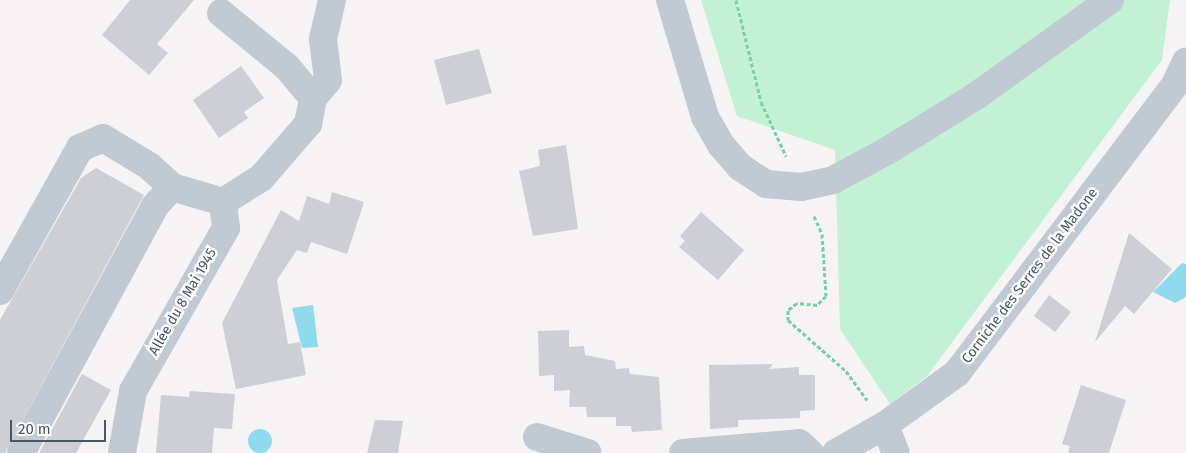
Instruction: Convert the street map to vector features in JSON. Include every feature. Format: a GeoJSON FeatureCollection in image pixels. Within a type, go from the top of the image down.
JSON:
{"type":"FeatureCollection","features":[{"type":"Feature","properties":{"kind":"street"},"geometry":{"type":"LineString","coordinates":[[0,291],[80,148],[103,138],[149,166],[172,187],[223,202],[261,178],[308,124],[313,98],[328,80],[323,39],[332,0]]}},
{"type":"Feature","properties":{"kind":"street"},"geometry":{"type":"LineString","coordinates":[[670,0],[705,117],[721,145],[740,167],[766,184],[801,187],[833,180],[887,151],[976,96],[1110,0]]}},
{"type":"Feature","properties":{"kind":"street"},"geometry":{"type":"LineString","coordinates":[[221,13],[287,67],[313,98]]}},
{"type":"Feature","properties":{"kind":"street","name":"Corniche des Serres de la Madone"},"geometry":{"type":"LineString","coordinates":[[836,453],[885,425],[957,372],[986,338],[1175,84],[1186,61]]}},
{"type":"Feature","properties":{"kind":"street"},"geometry":{"type":"LineString","coordinates":[[21,453],[155,206],[172,187]]}},
{"type":"Feature","properties":{"kind":"street","name":"Allée du 8 Mai 1945"},"geometry":{"type":"LineString","coordinates":[[122,453],[133,391],[226,228],[223,202]]}},
{"type":"Feature","properties":{"kind":"street"},"geometry":{"type":"LineString","coordinates":[[885,425],[896,453]]}},
{"type":"Feature","properties":{"kind":"street"},"geometry":{"type":"LineString","coordinates":[[537,437],[588,453]]}},
{"type":"Feature","properties":{"kind":"street"},"geometry":{"type":"LineString","coordinates":[[682,453],[799,443],[810,453]]}},
{"type":"Feature","properties":{"kind":"path"},"geometry":{"type":"LineString","coordinates":[[817,344],[846,371],[885,425]]}},
{"type":"Feature","properties":{"kind":"green space"},"geometry":{"type":"Polygon","coordinates":[[[701,0],[1170,0],[1162,60],[927,376],[890,404],[840,329],[835,150],[737,116],[701,0]]]}},
{"type":"Feature","properties":{"kind":"water"},"geometry":{"type":"Polygon","coordinates":[[[1182,263],[1186,264],[1186,297],[1175,303],[1153,292],[1182,263]]]}},
{"type":"Feature","properties":{"kind":"water"},"geometry":{"type":"Polygon","coordinates":[[[313,305],[318,347],[302,348],[292,308],[313,305]]]}},
{"type":"Feature","properties":{"kind":"water"},"geometry":{"type":"Polygon","coordinates":[[[260,429],[268,433],[272,441],[268,449],[260,453],[252,449],[248,441],[252,433],[260,429]]]}},
{"type":"Feature","properties":{"kind":"building"},"geometry":{"type":"Polygon","coordinates":[[[130,0],[194,0],[157,44],[168,53],[149,75],[102,35],[130,0]]]}},
{"type":"Feature","properties":{"kind":"building"},"geometry":{"type":"Polygon","coordinates":[[[479,49],[492,93],[446,105],[434,60],[479,49]]]}},
{"type":"Feature","properties":{"kind":"building"},"geometry":{"type":"Polygon","coordinates":[[[241,66],[264,98],[244,112],[248,118],[219,138],[193,100],[241,66]]]}},
{"type":"Feature","properties":{"kind":"building"},"geometry":{"type":"Polygon","coordinates":[[[566,145],[578,229],[533,236],[519,171],[540,166],[538,150],[566,145]]]}},
{"type":"Feature","properties":{"kind":"building"},"geometry":{"type":"Polygon","coordinates":[[[96,168],[144,195],[5,453],[0,453],[0,320],[81,178],[96,168]]]}},
{"type":"Feature","properties":{"kind":"building"},"geometry":{"type":"Polygon","coordinates":[[[332,192],[364,202],[347,254],[311,242],[307,253],[297,250],[277,280],[288,344],[300,342],[306,375],[236,389],[222,323],[281,210],[299,221],[307,196],[329,204],[332,192]]]}},
{"type":"Feature","properties":{"kind":"building"},"geometry":{"type":"Polygon","coordinates":[[[701,212],[744,250],[718,280],[679,247],[685,241],[680,236],[701,212]]]}},
{"type":"Feature","properties":{"kind":"building"},"geometry":{"type":"Polygon","coordinates":[[[1129,233],[1172,269],[1134,314],[1125,306],[1095,342],[1129,233]]]}},
{"type":"Feature","properties":{"kind":"building"},"geometry":{"type":"Polygon","coordinates":[[[1049,295],[1071,312],[1055,332],[1034,316],[1049,295]]]}},
{"type":"Feature","properties":{"kind":"building"},"geometry":{"type":"Polygon","coordinates":[[[569,330],[569,347],[584,346],[585,355],[615,361],[616,369],[629,368],[630,374],[659,377],[662,430],[632,432],[631,426],[616,426],[616,417],[587,417],[586,407],[569,407],[570,390],[554,391],[554,375],[539,376],[538,331],[569,330]]]}},
{"type":"Feature","properties":{"kind":"building"},"geometry":{"type":"Polygon","coordinates":[[[773,364],[769,369],[799,367],[799,375],[815,375],[815,410],[800,411],[800,418],[738,420],[738,427],[710,429],[709,365],[773,364]]]}},
{"type":"Feature","properties":{"kind":"building"},"geometry":{"type":"Polygon","coordinates":[[[82,374],[111,390],[76,453],[39,453],[82,374]]]}},
{"type":"Feature","properties":{"kind":"building"},"geometry":{"type":"Polygon","coordinates":[[[1081,385],[1126,400],[1109,453],[1068,453],[1070,446],[1062,444],[1081,385]]]}},
{"type":"Feature","properties":{"kind":"building"},"geometry":{"type":"Polygon","coordinates":[[[190,391],[235,394],[232,429],[214,428],[212,453],[156,453],[161,395],[189,397],[190,391]]]}},
{"type":"Feature","properties":{"kind":"building"},"geometry":{"type":"Polygon","coordinates":[[[375,420],[403,421],[398,453],[367,453],[375,420]]]}}]}
